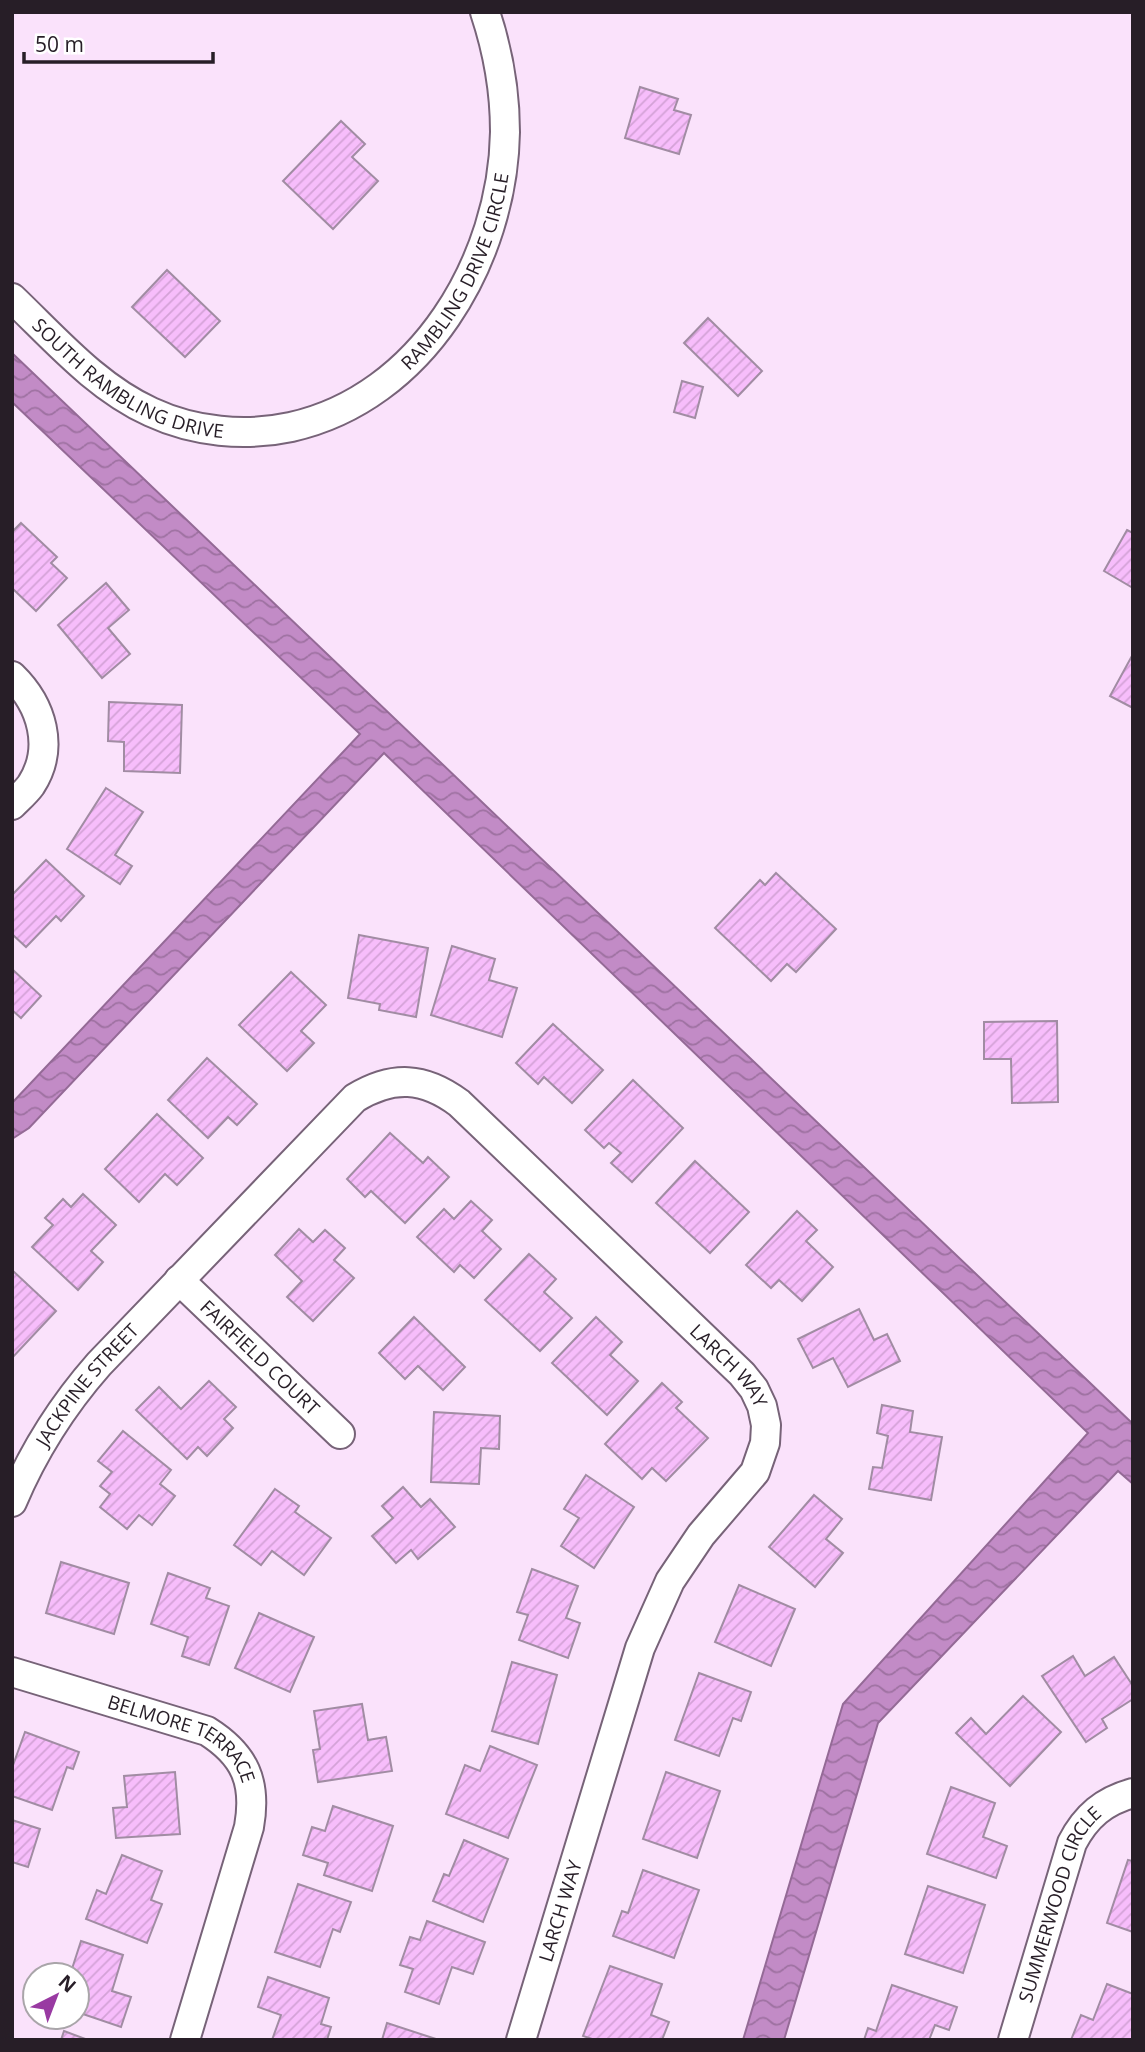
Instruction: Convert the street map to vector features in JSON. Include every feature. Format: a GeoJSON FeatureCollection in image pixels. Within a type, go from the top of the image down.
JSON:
{"type":"FeatureCollection","features":[{"type":"Feature","properties":{"kind":"street","name":"RAMBLING DRIVE CIRCLE"},"geometry":{"type":"LineString","coordinates":[[258,432],[312,422],[358,402],[388,382],[415,357],[443,322],[466,284],[491,222],[501,178],[505,134],[500,67],[485,12]]}},
{"type":"Feature","properties":{"kind":"street","name":"SOUTH RAMBLING DRIVE"},"geometry":{"type":"LineString","coordinates":[[12,298],[89,372],[118,394],[150,412],[203,429],[258,432]]}},
{"type":"Feature","properties":{"kind":"street"},"geometry":{"type":"LineString","coordinates":[[12,676],[30,696],[39,713],[44,732],[44,751],[39,769],[30,786],[12,805]]}},
{"type":"Feature","properties":{"kind":"street","name":"LARCH WAY"},"geometry":{"type":"LineString","coordinates":[[179,1280],[355,1098],[371,1088],[389,1082],[426,1084],[459,1103],[743,1374],[758,1397],[766,1434],[755,1472],[701,1535],[670,1581],[639,1648],[521,2040]]}},
{"type":"Feature","properties":{"kind":"street","name":"FAIRFIELD COURT"},"geometry":{"type":"LineString","coordinates":[[179,1280],[340,1434]]}},
{"type":"Feature","properties":{"kind":"street","name":"JACKPINE STREET"},"geometry":{"type":"LineString","coordinates":[[12,1502],[26,1469],[53,1422],[75,1392],[179,1280]]}},
{"type":"Feature","properties":{"kind":"street","name":"BELMORE TERRACE"},"geometry":{"type":"LineString","coordinates":[[12,1672],[207,1731],[223,1741],[246,1771],[253,1808],[249,1826],[185,2040]]}},
{"type":"Feature","properties":{"kind":"street","name":"SUMMERWOOD CIRCLE"},"geometry":{"type":"LineString","coordinates":[[1013,2040],[1072,1843],[1081,1826],[1098,1808],[1133,1793]]}},
{"type":"Feature","properties":{"kind":"water"},"geometry":{"type":"Polygon","coordinates":[[[12,353],[1133,1424],[1133,1484],[1118,1471],[878,1723],[784,2040],[743,2040],[843,1704],[1088,1433],[384,753],[29,1128],[12,1139],[12,1103],[360,734],[12,402],[12,353]]]}},
{"type":"Feature","properties":{"kind":"building"},"geometry":{"type":"Polygon","coordinates":[[[640,87],[678,99],[674,110],[691,115],[679,154],[625,138],[640,87]]]}},
{"type":"Feature","properties":{"kind":"building"},"geometry":{"type":"Polygon","coordinates":[[[341,121],[365,144],[352,157],[378,181],[333,229],[283,181],[341,121]]]}},
{"type":"Feature","properties":{"kind":"building"},"geometry":{"type":"Polygon","coordinates":[[[167,270],[220,321],[185,357],[132,307],[167,270]]]}},
{"type":"Feature","properties":{"kind":"building"},"geometry":{"type":"Polygon","coordinates":[[[708,318],[762,371],[738,396],[684,343],[708,318]]]}},
{"type":"Feature","properties":{"kind":"building"},"geometry":{"type":"Polygon","coordinates":[[[682,381],[703,387],[695,418],[674,412],[682,381]]]}},
{"type":"Feature","properties":{"kind":"building"},"geometry":{"type":"Polygon","coordinates":[[[21,523],[57,557],[51,563],[67,578],[36,611],[12,588],[12,532],[21,523]]]}},
{"type":"Feature","properties":{"kind":"building"},"geometry":{"type":"Polygon","coordinates":[[[1127,530],[1133,533],[1133,588],[1104,571],[1127,530]]]}},
{"type":"Feature","properties":{"kind":"building"},"geometry":{"type":"Polygon","coordinates":[[[106,583],[129,610],[108,628],[130,654],[102,678],[58,625],[106,583]]]}},
{"type":"Feature","properties":{"kind":"building"},"geometry":{"type":"Polygon","coordinates":[[[1133,654],[1133,708],[1110,696],[1133,654]]]}},
{"type":"Feature","properties":{"kind":"building"},"geometry":{"type":"Polygon","coordinates":[[[109,702],[182,705],[180,773],[124,771],[124,742],[108,741],[109,702]]]}},
{"type":"Feature","properties":{"kind":"building"},"geometry":{"type":"Polygon","coordinates":[[[106,788],[143,812],[115,855],[132,866],[120,884],[67,849],[106,788]]]}},
{"type":"Feature","properties":{"kind":"building"},"geometry":{"type":"Polygon","coordinates":[[[46,860],[84,896],[61,921],[56,916],[26,947],[12,934],[12,895],[46,860]]]}},
{"type":"Feature","properties":{"kind":"building"},"geometry":{"type":"Polygon","coordinates":[[[776,873],[836,929],[796,972],[787,964],[771,981],[715,928],[760,880],[765,885],[776,873]]]}},
{"type":"Feature","properties":{"kind":"building"},"geometry":{"type":"Polygon","coordinates":[[[359,935],[428,948],[416,1017],[379,1010],[380,1004],[348,998],[359,935]]]}},
{"type":"Feature","properties":{"kind":"building"},"geometry":{"type":"Polygon","coordinates":[[[452,946],[495,959],[489,980],[517,988],[502,1037],[431,1015],[452,946]]]}},
{"type":"Feature","properties":{"kind":"building"},"geometry":{"type":"Polygon","coordinates":[[[12,969],[41,996],[21,1018],[12,1010],[12,969]]]}},
{"type":"Feature","properties":{"kind":"building"},"geometry":{"type":"Polygon","coordinates":[[[291,972],[326,1005],[301,1031],[314,1043],[287,1071],[239,1025],[291,972]]]}},
{"type":"Feature","properties":{"kind":"building"},"geometry":{"type":"Polygon","coordinates":[[[1057,1021],[1058,1102],[1012,1103],[1011,1059],[984,1059],[984,1022],[1057,1021]]]}},
{"type":"Feature","properties":{"kind":"building"},"geometry":{"type":"Polygon","coordinates":[[[553,1024],[603,1070],[572,1103],[544,1077],[538,1084],[516,1063],[553,1024]]]}},
{"type":"Feature","properties":{"kind":"building"},"geometry":{"type":"Polygon","coordinates":[[[207,1058],[257,1104],[237,1125],[228,1117],[208,1138],[168,1100],[207,1058]]]}},
{"type":"Feature","properties":{"kind":"building"},"geometry":{"type":"Polygon","coordinates":[[[633,1080],[683,1128],[632,1182],[611,1163],[621,1153],[609,1143],[604,1148],[585,1130],[633,1080]]]}},
{"type":"Feature","properties":{"kind":"building"},"geometry":{"type":"Polygon","coordinates":[[[157,1114],[203,1158],[177,1185],[165,1174],[139,1202],[105,1169],[157,1114]]]}},
{"type":"Feature","properties":{"kind":"building"},"geometry":{"type":"Polygon","coordinates":[[[390,1133],[423,1163],[428,1157],[449,1177],[405,1223],[371,1191],[365,1197],[347,1179],[390,1133]]]}},
{"type":"Feature","properties":{"kind":"building"},"geometry":{"type":"Polygon","coordinates":[[[695,1161],[749,1212],[710,1253],[656,1203],[695,1161]]]}},
{"type":"Feature","properties":{"kind":"building"},"geometry":{"type":"Polygon","coordinates":[[[83,1194],[116,1225],[91,1251],[103,1262],[78,1290],[32,1247],[53,1225],[45,1218],[63,1199],[71,1207],[83,1194]]]}},
{"type":"Feature","properties":{"kind":"building"},"geometry":{"type":"Polygon","coordinates":[[[471,1201],[492,1220],[482,1231],[501,1249],[474,1278],[460,1265],[454,1272],[417,1237],[444,1209],[454,1219],[471,1201]]]}},
{"type":"Feature","properties":{"kind":"building"},"geometry":{"type":"Polygon","coordinates":[[[797,1211],[817,1230],[806,1241],[833,1267],[802,1301],[779,1280],[771,1288],[746,1265],[797,1211]]]}},
{"type":"Feature","properties":{"kind":"building"},"geometry":{"type":"Polygon","coordinates":[[[299,1229],[313,1242],[325,1230],[345,1248],[334,1260],[354,1278],[313,1321],[287,1297],[302,1281],[275,1255],[299,1229]]]}},
{"type":"Feature","properties":{"kind":"building"},"geometry":{"type":"Polygon","coordinates":[[[529,1254],[556,1279],[544,1292],[572,1318],[540,1351],[485,1300],[529,1254]]]}},
{"type":"Feature","properties":{"kind":"building"},"geometry":{"type":"Polygon","coordinates":[[[12,1270],[56,1311],[12,1358],[12,1270]]]}},
{"type":"Feature","properties":{"kind":"building"},"geometry":{"type":"Polygon","coordinates":[[[859,1309],[874,1340],[887,1334],[900,1361],[848,1387],[833,1358],[813,1368],[798,1339],[859,1309]]]}},
{"type":"Feature","properties":{"kind":"building"},"geometry":{"type":"Polygon","coordinates":[[[414,1317],[465,1367],[443,1390],[418,1366],[405,1379],[379,1353],[414,1317]]]}},
{"type":"Feature","properties":{"kind":"building"},"geometry":{"type":"Polygon","coordinates":[[[596,1317],[622,1342],[610,1355],[638,1381],[607,1415],[552,1363],[596,1317]]]}},
{"type":"Feature","properties":{"kind":"building"},"geometry":{"type":"Polygon","coordinates":[[[209,1381],[236,1407],[224,1419],[233,1428],[207,1456],[198,1447],[187,1459],[136,1410],[159,1387],[181,1409],[209,1381]]]}},
{"type":"Feature","properties":{"kind":"building"},"geometry":{"type":"Polygon","coordinates":[[[662,1383],[682,1402],[676,1408],[708,1438],[666,1481],[652,1468],[642,1479],[605,1444],[662,1383]]]}},
{"type":"Feature","properties":{"kind":"building"},"geometry":{"type":"Polygon","coordinates":[[[882,1405],[913,1411],[910,1432],[942,1437],[931,1500],[869,1489],[873,1467],[882,1468],[888,1436],[877,1433],[882,1405]]]}},
{"type":"Feature","properties":{"kind":"building"},"geometry":{"type":"Polygon","coordinates":[[[434,1412],[500,1416],[499,1449],[481,1448],[479,1484],[431,1482],[434,1412]]]}},
{"type":"Feature","properties":{"kind":"building"},"geometry":{"type":"Polygon","coordinates":[[[123,1431],[171,1470],[160,1484],[175,1496],[152,1525],[139,1515],[127,1529],[100,1507],[110,1494],[100,1486],[112,1472],[98,1461],[123,1431]]]}},
{"type":"Feature","properties":{"kind":"building"},"geometry":{"type":"Polygon","coordinates":[[[586,1475],[634,1507],[594,1568],[561,1546],[579,1518],[564,1509],[586,1475]]]}},
{"type":"Feature","properties":{"kind":"building"},"geometry":{"type":"Polygon","coordinates":[[[403,1487],[421,1507],[430,1499],[455,1527],[418,1559],[411,1550],[396,1563],[372,1536],[393,1518],[382,1506],[403,1487]]]}},
{"type":"Feature","properties":{"kind":"building"},"geometry":{"type":"Polygon","coordinates":[[[275,1489],[299,1506],[295,1512],[331,1538],[304,1575],[272,1551],[261,1565],[234,1545],[275,1489]]]}},
{"type":"Feature","properties":{"kind":"building"},"geometry":{"type":"Polygon","coordinates":[[[814,1495],[842,1519],[826,1539],[843,1553],[815,1587],[769,1547],[814,1495]]]}},
{"type":"Feature","properties":{"kind":"building"},"geometry":{"type":"Polygon","coordinates":[[[61,1562],[129,1583],[114,1634],[46,1613],[61,1562]]]}},
{"type":"Feature","properties":{"kind":"building"},"geometry":{"type":"Polygon","coordinates":[[[532,1569],[578,1586],[566,1618],[580,1623],[568,1658],[519,1640],[528,1615],[517,1612],[532,1569]]]}},
{"type":"Feature","properties":{"kind":"building"},"geometry":{"type":"Polygon","coordinates":[[[168,1573],[210,1588],[206,1598],[229,1606],[209,1665],[182,1656],[188,1637],[151,1624],[168,1573]]]}},
{"type":"Feature","properties":{"kind":"building"},"geometry":{"type":"Polygon","coordinates":[[[739,1585],[795,1609],[771,1666],[715,1642],[739,1585]]]}},
{"type":"Feature","properties":{"kind":"building"},"geometry":{"type":"Polygon","coordinates":[[[259,1613],[314,1637],[290,1692],[235,1668],[259,1613]]]}},
{"type":"Feature","properties":{"kind":"building"},"geometry":{"type":"Polygon","coordinates":[[[1073,1656],[1085,1676],[1114,1657],[1133,1686],[1133,1699],[1102,1719],[1107,1728],[1086,1742],[1042,1676],[1073,1656]]]}},
{"type":"Feature","properties":{"kind":"building"},"geometry":{"type":"Polygon","coordinates":[[[512,1662],[557,1675],[538,1744],[492,1731],[512,1662]]]}},
{"type":"Feature","properties":{"kind":"building"},"geometry":{"type":"Polygon","coordinates":[[[699,1673],[751,1692],[741,1721],[733,1718],[719,1756],[675,1740],[699,1673]]]}},
{"type":"Feature","properties":{"kind":"building"},"geometry":{"type":"Polygon","coordinates":[[[1023,1696],[1061,1732],[1010,1786],[956,1733],[971,1718],[986,1734],[1023,1696]]]}},
{"type":"Feature","properties":{"kind":"building"},"geometry":{"type":"Polygon","coordinates":[[[362,1704],[368,1740],[386,1737],[392,1771],[318,1782],[313,1750],[320,1749],[314,1711],[362,1704]]]}},
{"type":"Feature","properties":{"kind":"building"},"geometry":{"type":"Polygon","coordinates":[[[25,1732],[79,1752],[73,1769],[67,1767],[52,1810],[12,1796],[12,1768],[25,1732]]]}},
{"type":"Feature","properties":{"kind":"building"},"geometry":{"type":"Polygon","coordinates":[[[490,1746],[537,1765],[508,1838],[446,1814],[465,1765],[480,1771],[490,1746]]]}},
{"type":"Feature","properties":{"kind":"building"},"geometry":{"type":"Polygon","coordinates":[[[175,1772],[180,1834],[116,1838],[113,1808],[127,1807],[124,1776],[175,1772]]]}},
{"type":"Feature","properties":{"kind":"building"},"geometry":{"type":"Polygon","coordinates":[[[666,1772],[720,1791],[697,1858],[643,1839],[666,1772]]]}},
{"type":"Feature","properties":{"kind":"building"},"geometry":{"type":"Polygon","coordinates":[[[951,1787],[995,1803],[983,1837],[1007,1846],[996,1878],[927,1854],[951,1787]]]}},
{"type":"Feature","properties":{"kind":"building"},"geometry":{"type":"Polygon","coordinates":[[[333,1806],[393,1826],[372,1891],[324,1875],[328,1863],[303,1855],[312,1827],[325,1831],[333,1806]]]}},
{"type":"Feature","properties":{"kind":"building"},"geometry":{"type":"Polygon","coordinates":[[[12,1820],[40,1829],[28,1867],[12,1862],[12,1820]]]}},
{"type":"Feature","properties":{"kind":"building"},"geometry":{"type":"Polygon","coordinates":[[[464,1840],[508,1859],[483,1922],[433,1901],[444,1874],[449,1876],[464,1840]]]}},
{"type":"Feature","properties":{"kind":"building"},"geometry":{"type":"Polygon","coordinates":[[[122,1855],[162,1871],[151,1900],[162,1904],[147,1943],[86,1919],[97,1890],[106,1894],[122,1855]]]}},
{"type":"Feature","properties":{"kind":"building"},"geometry":{"type":"Polygon","coordinates":[[[1128,1860],[1133,1861],[1133,1932],[1107,1923],[1128,1860]]]}},
{"type":"Feature","properties":{"kind":"building"},"geometry":{"type":"Polygon","coordinates":[[[643,1870],[699,1890],[674,1958],[613,1936],[622,1911],[628,1913],[643,1870]]]}},
{"type":"Feature","properties":{"kind":"building"},"geometry":{"type":"Polygon","coordinates":[[[298,1884],[351,1902],[340,1932],[333,1929],[320,1967],[275,1952],[298,1884]]]}},
{"type":"Feature","properties":{"kind":"building"},"geometry":{"type":"Polygon","coordinates":[[[928,1886],[985,1905],[963,1973],[905,1954],[928,1886]]]}},
{"type":"Feature","properties":{"kind":"building"},"geometry":{"type":"Polygon","coordinates":[[[427,1921],[485,1942],[473,1974],[452,1967],[439,2004],[405,1992],[413,1969],[400,1965],[410,1937],[420,1940],[427,1921]]]}},
{"type":"Feature","properties":{"kind":"building"},"geometry":{"type":"Polygon","coordinates":[[[81,1941],[123,1955],[112,1991],[131,1997],[121,2027],[91,2017],[91,1961],[75,1961],[81,1941]]]}},
{"type":"Feature","properties":{"kind":"building"},"geometry":{"type":"Polygon","coordinates":[[[610,1966],[662,1984],[651,2015],[669,2022],[662,2040],[595,2040],[583,2036],[610,1966]]]}},
{"type":"Feature","properties":{"kind":"building"},"geometry":{"type":"Polygon","coordinates":[[[268,1977],[329,1998],[321,2024],[331,2027],[327,2040],[272,2040],[281,2015],[258,2007],[268,1977]]]}},
{"type":"Feature","properties":{"kind":"building"},"geometry":{"type":"Polygon","coordinates":[[[1107,1984],[1133,1994],[1133,2040],[1071,2040],[1081,2015],[1093,2020],[1107,1984]]]}},
{"type":"Feature","properties":{"kind":"building"},"geometry":{"type":"Polygon","coordinates":[[[892,1985],[957,2007],[949,2030],[935,2025],[929,2040],[864,2040],[868,2028],[876,2031],[892,1985]]]}},
{"type":"Feature","properties":{"kind":"building"},"geometry":{"type":"Polygon","coordinates":[[[387,2023],[439,2040],[382,2040],[387,2023]]]}},
{"type":"Feature","properties":{"kind":"building"},"geometry":{"type":"Polygon","coordinates":[[[64,2031],[88,2040],[61,2040],[64,2031]]]}}]}
